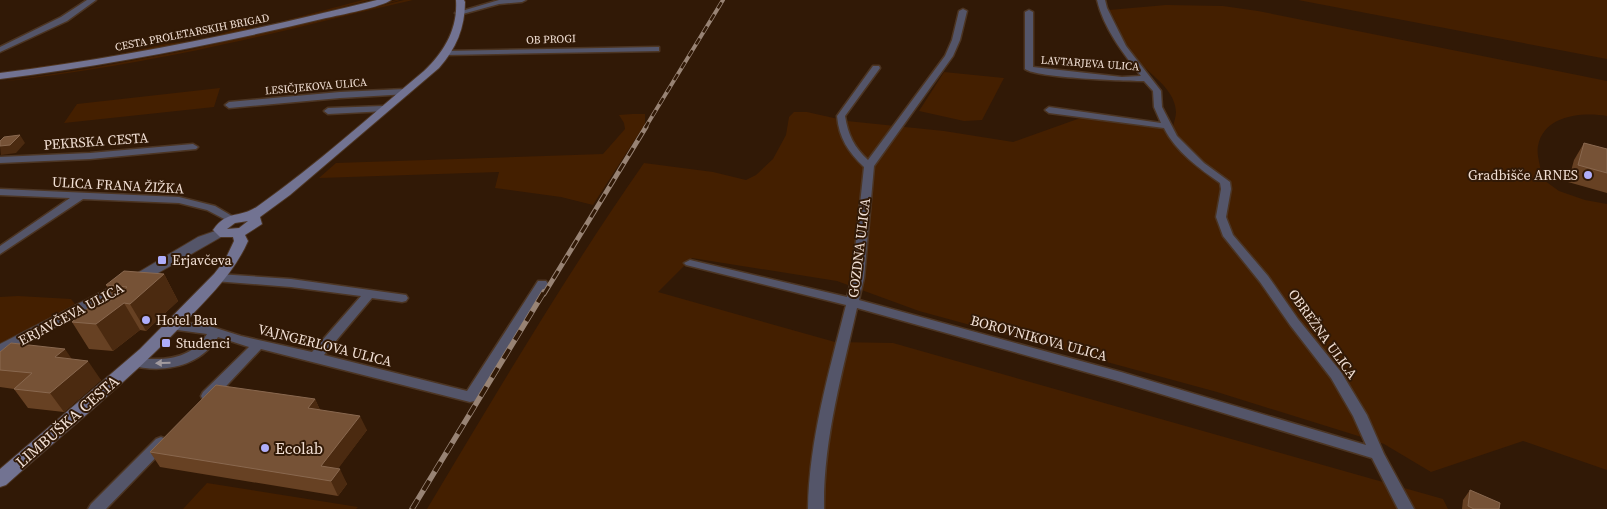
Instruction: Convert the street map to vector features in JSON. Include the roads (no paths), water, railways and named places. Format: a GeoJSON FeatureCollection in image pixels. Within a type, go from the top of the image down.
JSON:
{"type":"FeatureCollection","features":[{"type":"Feature","properties":{"kind":"main road","name":"CESTA PROLETARSKIH BRIGAD"},"geometry":{"type":"LineString","coordinates":[[0,76],[74,67],[173,51],[275,29],[387,0]]}},
{"type":"Feature","properties":{"kind":"main road"},"geometry":{"type":"LineString","coordinates":[[251,217],[255,219],[255,224],[248,230],[238,234],[221,233],[221,226],[232,219],[251,217],[309,174],[382,109],[428,73],[446,53],[458,31],[460,0]]}},
{"type":"Feature","properties":{"kind":"main road","name":"LIMBUŠKA CESTA"},"geometry":{"type":"LineString","coordinates":[[3,474],[174,326],[218,278],[238,249],[241,241],[238,234]]}},
{"type":"Feature","properties":{"kind":"street"},"geometry":{"type":"LineString","coordinates":[[0,50],[79,11],[92,0]]}},
{"type":"Feature","properties":{"kind":"street"},"geometry":{"type":"LineString","coordinates":[[459,12],[479,9],[494,3],[522,0]]}},
{"type":"Feature","properties":{"kind":"street","name":"LAVTARJEVA ULICA"},"geometry":{"type":"LineString","coordinates":[[1101,0],[1122,47],[1157,92],[1158,107],[1173,137],[1192,157],[1225,182]]}},
{"type":"Feature","properties":{"kind":"street"},"geometry":{"type":"LineString","coordinates":[[876,68],[841,116],[842,132],[851,149],[869,166],[950,56],[963,11]]}},
{"type":"Feature","properties":{"kind":"street","name":"LAVTARJEVA ULICA"},"geometry":{"type":"LineString","coordinates":[[1029,12],[1027,64],[1029,69],[1113,78],[1147,78]]}},
{"type":"Feature","properties":{"kind":"street","name":"OB PROGI"},"geometry":{"type":"LineString","coordinates":[[446,53],[656,48]]}},
{"type":"Feature","properties":{"kind":"street","name":"LESIČJEKOVA ULICA"},"geometry":{"type":"LineString","coordinates":[[228,106],[340,94],[405,92]]}},
{"type":"Feature","properties":{"kind":"street"},"geometry":{"type":"LineString","coordinates":[[328,111],[382,109]]}},
{"type":"Feature","properties":{"kind":"street"},"geometry":{"type":"LineString","coordinates":[[1049,110],[1166,126]]}},
{"type":"Feature","properties":{"kind":"street","name":"PEKRSKA CESTA"},"geometry":{"type":"LineString","coordinates":[[0,160],[90,156],[193,147]]}},
{"type":"Feature","properties":{"kind":"street","name":"GOZDNA ULICA"},"geometry":{"type":"LineString","coordinates":[[816,509],[816,480],[828,400],[858,278],[869,166]]}},
{"type":"Feature","properties":{"kind":"street","name":"OBREŽNA ULICA"},"geometry":{"type":"LineString","coordinates":[[1225,182],[1226,189],[1220,217],[1228,236],[1264,279],[1300,330],[1336,375],[1360,415],[1377,454],[1406,509]]}},
{"type":"Feature","properties":{"kind":"street","name":"ULICA FRANA ŽIŽKA"},"geometry":{"type":"LineString","coordinates":[[0,192],[178,200],[210,208],[232,219]]}},
{"type":"Feature","properties":{"kind":"street"},"geometry":{"type":"LineString","coordinates":[[0,251],[82,195]]}},
{"type":"Feature","properties":{"kind":"street","name":"ERJAVČEVA ULICA"},"geometry":{"type":"LineString","coordinates":[[0,352],[139,278],[203,240],[221,233]]}},
{"type":"Feature","properties":{"kind":"street","name":"BOROVNIKOVA ULICA"},"geometry":{"type":"LineString","coordinates":[[690,263],[852,303],[1104,371],[1377,454]]}},
{"type":"Feature","properties":{"kind":"street"},"geometry":{"type":"LineString","coordinates":[[218,278],[290,283],[402,298]]}},
{"type":"Feature","properties":{"kind":"street","name":"VAJNGERLOVA ULICA"},"geometry":{"type":"LineString","coordinates":[[174,326],[203,328],[214,333],[258,345],[315,357],[470,397],[542,284]]}},
{"type":"Feature","properties":{"kind":"street"},"geometry":{"type":"LineString","coordinates":[[315,357],[370,293]]}},
{"type":"Feature","properties":{"kind":"street"},"geometry":{"type":"LineString","coordinates":[[134,362],[176,363],[191,358],[208,345],[214,333]]}},
{"type":"Feature","properties":{"kind":"street"},"geometry":{"type":"LineString","coordinates":[[197,406],[258,345]]}},
{"type":"Feature","properties":{"kind":"street"},"geometry":{"type":"LineString","coordinates":[[96,509],[170,434]]}},
{"type":"Feature","properties":{"kind":"railway"},"geometry":{"type":"LineString","coordinates":[[645,128],[723,0]]}},
{"type":"Feature","properties":{"kind":"railway"},"geometry":{"type":"LineString","coordinates":[[544,294],[646,127]]}},
{"type":"Feature","properties":{"kind":"railway"},"geometry":{"type":"LineString","coordinates":[[412,509],[544,292]]}},
{"type":"Feature","properties":{"kind":"place","name":"Gradbišče ARNES"},"geometry":{"type":"Point","coordinates":[1588,175]}},
{"type":"Feature","properties":{"kind":"place","name":"Erjavčeva"},"geometry":{"type":"Point","coordinates":[162,260]}},
{"type":"Feature","properties":{"kind":"place","name":"Hotel Bau"},"geometry":{"type":"Point","coordinates":[146,320]}},
{"type":"Feature","properties":{"kind":"place","name":"Studenci"},"geometry":{"type":"Point","coordinates":[166,343]}},
{"type":"Feature","properties":{"kind":"place","name":"Ecolab"},"geometry":{"type":"Point","coordinates":[265,448]}}]}
